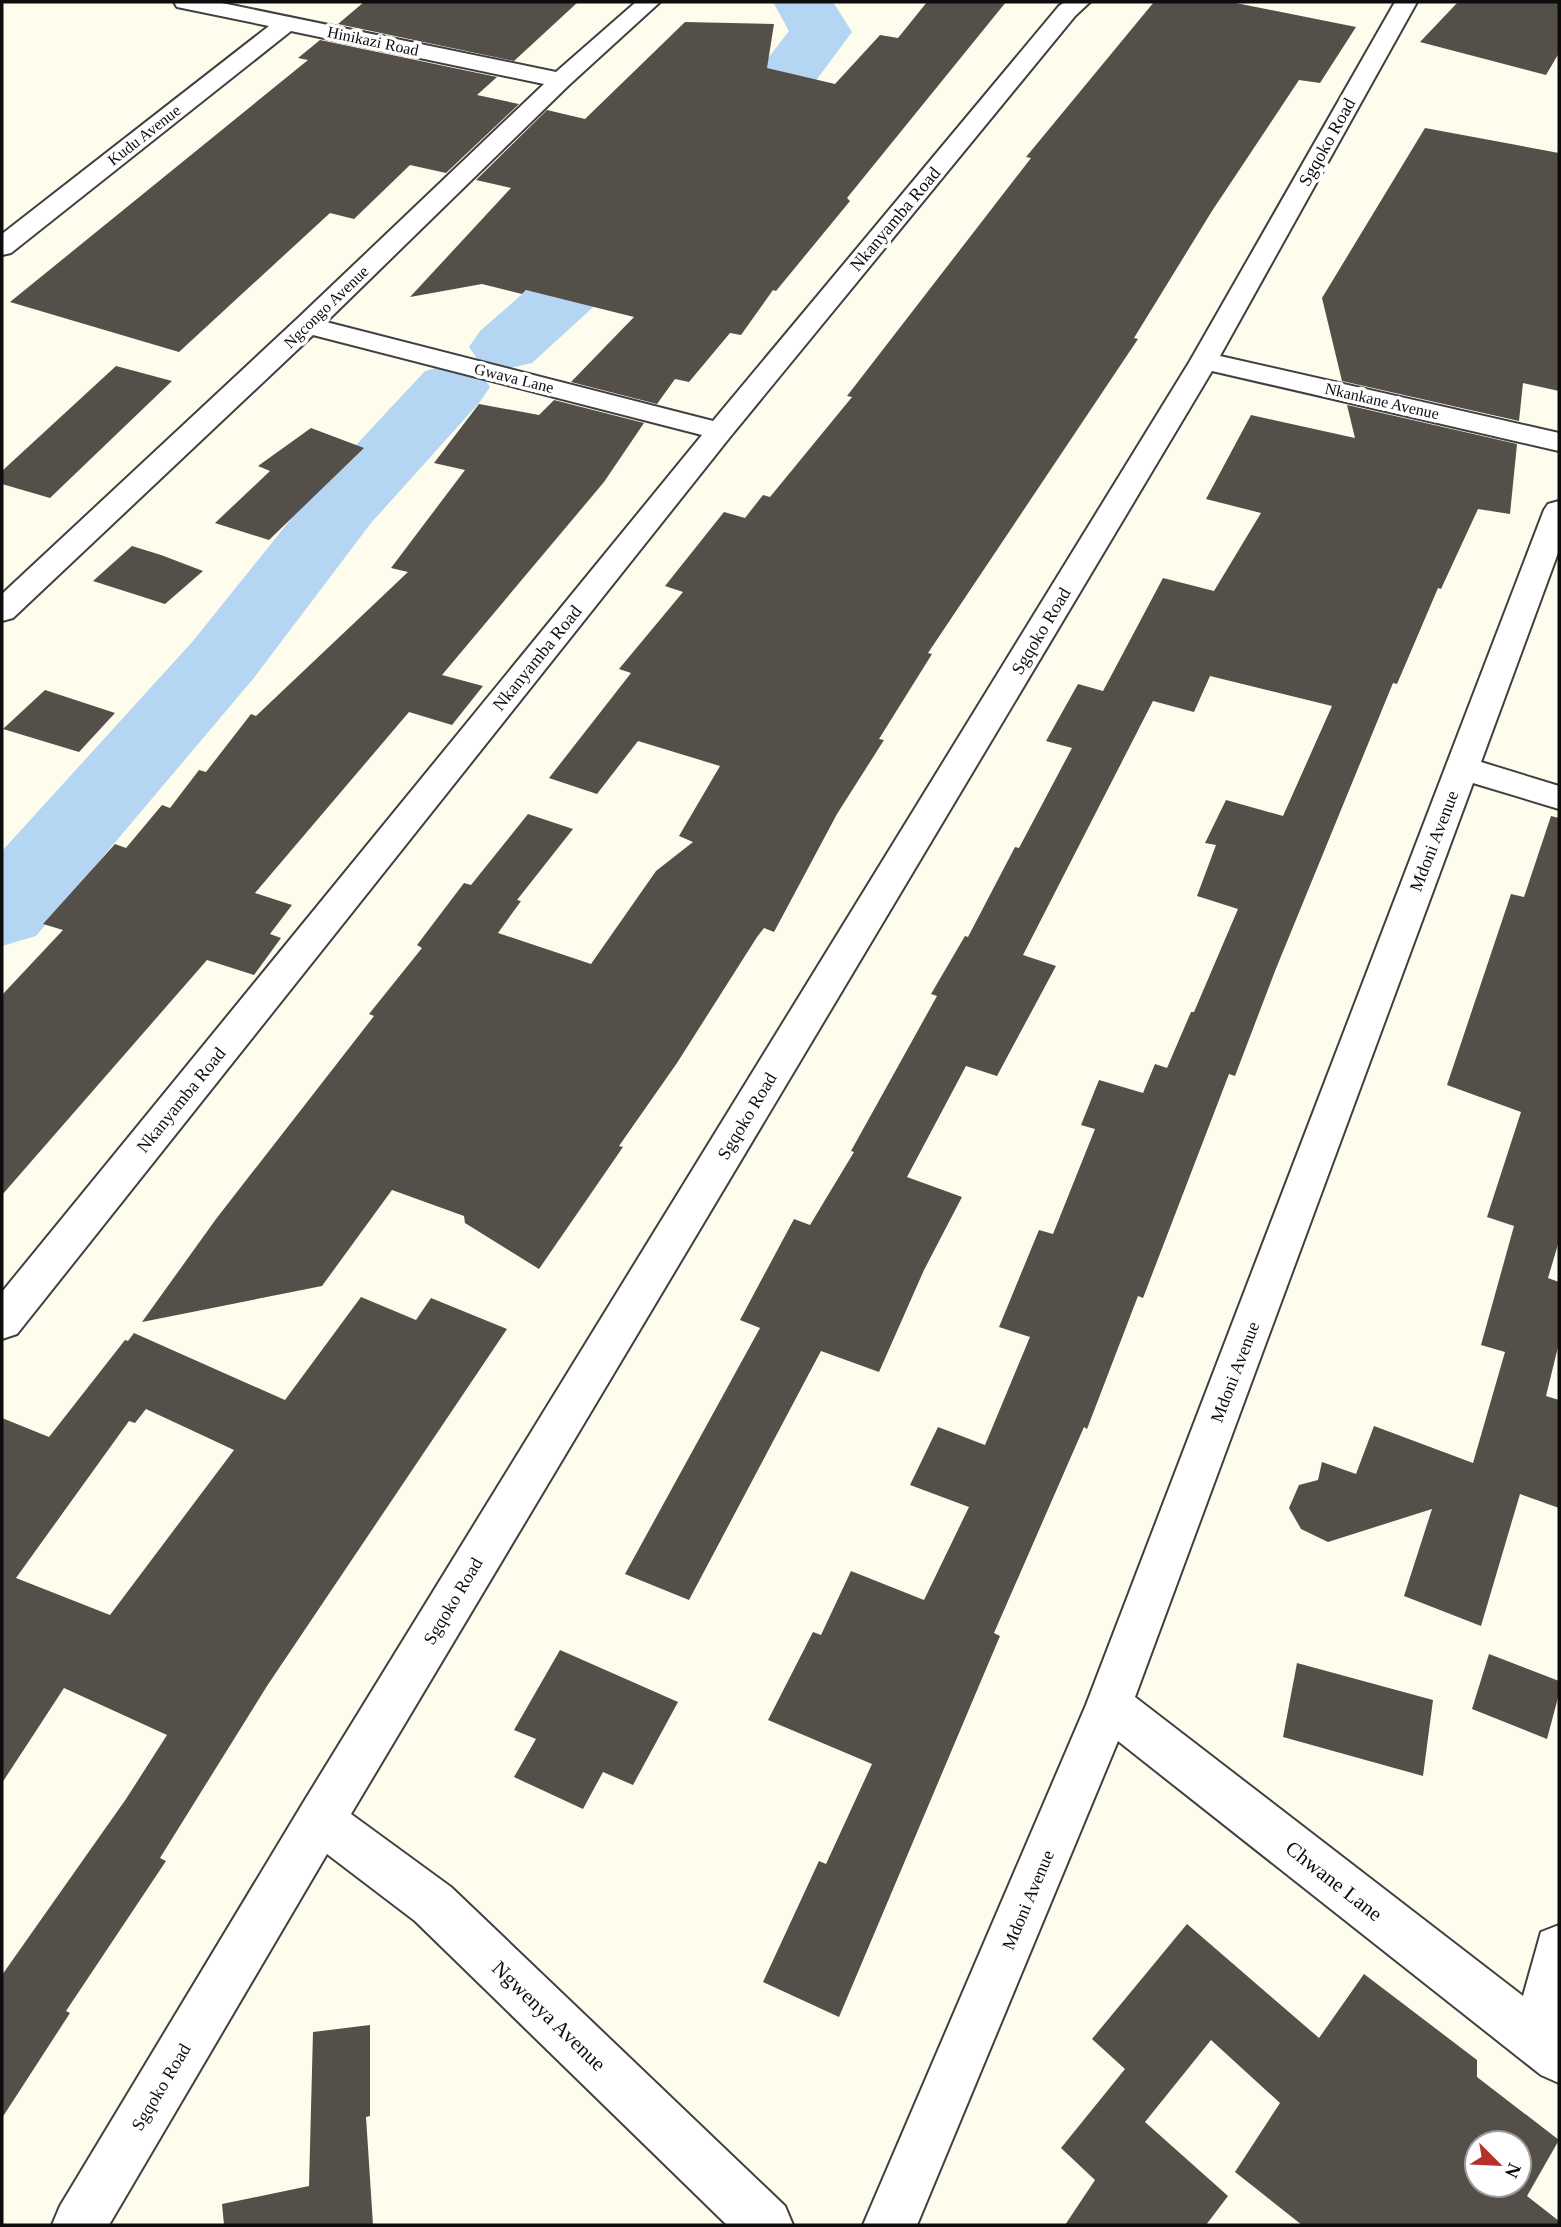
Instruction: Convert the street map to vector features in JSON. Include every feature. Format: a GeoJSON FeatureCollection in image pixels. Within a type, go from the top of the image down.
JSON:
{"type":"FeatureCollection","features":[{"type":"Feature","properties":{"kind":"street","name":"Hinikazi Road"},"geometry":{"type":"LineString","coordinates":[[185,2],[562,80]]}},
{"type":"Feature","properties":{"kind":"street","name":"Ngcongo Avenue"},"geometry":{"type":"LineString","coordinates":[[2,611],[307,325],[562,80],[649,2]]}},
{"type":"Feature","properties":{"kind":"street","name":"Nkanyamba Road"},"geometry":{"type":"LineString","coordinates":[[2,1322],[720,431],[1067,11],[1079,2]]}},
{"type":"Feature","properties":{"kind":"street","name":"Sgqoko Road"},"geometry":{"type":"LineString","coordinates":[[79,2225],[320,1820],[1204,361],[1406,2]]}},
{"type":"Feature","properties":{"kind":"street","name":"Kudu Avenue"},"geometry":{"type":"LineString","coordinates":[[2,247],[286,24]]}},
{"type":"Feature","properties":{"kind":"street","name":"Gwava Lane"},"geometry":{"type":"LineString","coordinates":[[307,325],[720,431]]}},
{"type":"Feature","properties":{"kind":"street","name":"Nkankane Avenue"},"geometry":{"type":"LineString","coordinates":[[1204,361],[1559,442]]}},
{"type":"Feature","properties":{"kind":"street","name":"Mdoni Avenue"},"geometry":{"type":"LineString","coordinates":[[890,2225],[1109,1706],[1559,510]]}},
{"type":"Feature","properties":{"kind":"street"},"geometry":{"type":"LineString","coordinates":[[1461,768],[1559,798]]}},
{"type":"Feature","properties":{"kind":"street","name":"Chwane Lane"},"geometry":{"type":"LineString","coordinates":[[1109,1706],[1549,2048]]}},
{"type":"Feature","properties":{"kind":"street","name":"Ngwenya Avenue"},"geometry":{"type":"LineString","coordinates":[[320,1820],[433,1904],[766,2225]]}},
{"type":"Feature","properties":{"kind":"street"},"geometry":{"type":"LineString","coordinates":[[1549,2048],[1559,1950]]}},
{"type":"Feature","properties":{"kind":"building"},"geometry":{"type":"Polygon","coordinates":[[[364,2],[578,2],[514,61],[338,24],[364,2]]]}},
{"type":"Feature","properties":{"kind":"building"},"geometry":{"type":"Polygon","coordinates":[[[927,2],[1006,2],[847,198],[850,201],[776,291],[773,290],[741,335],[730,333],[689,382],[675,379],[657,404],[571,382],[634,317],[526,290],[522,294],[482,284],[410,297],[511,188],[476,180],[547,110],[585,119],[685,22],[774,24],[767,68],[835,84],[880,35],[898,38],[927,2]]]}},
{"type":"Feature","properties":{"kind":"building"},"geometry":{"type":"Polygon","coordinates":[[[1154,2],[1231,2],[1356,27],[1320,83],[1299,80],[1212,211],[1134,338],[1138,339],[928,653],[932,654],[879,739],[884,740],[837,814],[774,932],[764,928],[757,937],[677,1063],[619,1146],[623,1147],[539,1269],[465,1223],[464,1216],[392,1190],[322,1286],[142,1322],[216,1219],[374,1016],[369,1014],[422,948],[417,945],[464,883],[471,885],[528,814],[573,829],[517,900],[521,901],[498,933],[591,964],[656,871],[693,842],[679,836],[720,766],[638,741],[597,794],[549,778],[631,673],[619,669],[683,592],[665,586],[724,512],[745,518],[763,495],[770,497],[852,397],[847,396],[1031,158],[1026,157],[1154,2]]]}},
{"type":"Feature","properties":{"kind":"building"},"geometry":{"type":"Polygon","coordinates":[[[1458,2],[1559,2],[1559,53],[1546,75],[1420,42],[1458,2]]]}},
{"type":"Feature","properties":{"kind":"building"},"geometry":{"type":"Polygon","coordinates":[[[320,40],[497,77],[477,95],[519,104],[446,173],[410,165],[354,219],[330,213],[179,352],[10,302],[308,60],[298,58],[320,40]]]}},
{"type":"Feature","properties":{"kind":"building"},"geometry":{"type":"Polygon","coordinates":[[[1425,128],[1559,153],[1559,391],[1523,383],[1519,421],[1342,381],[1322,298],[1425,128]]]}},
{"type":"Feature","properties":{"kind":"building"},"geometry":{"type":"Polygon","coordinates":[[[116,366],[172,381],[50,498],[2,484],[2,471],[116,366]]]}},
{"type":"Feature","properties":{"kind":"building"},"geometry":{"type":"Polygon","coordinates":[[[554,400],[644,423],[604,482],[442,675],[483,686],[452,725],[409,712],[255,893],[292,905],[270,934],[281,938],[254,975],[207,960],[2,1195],[2,995],[63,930],[43,924],[115,844],[126,848],[162,805],[170,808],[199,770],[206,772],[251,714],[256,716],[408,572],[391,568],[465,470],[434,463],[479,404],[539,415],[554,400]]]}},
{"type":"Feature","properties":{"kind":"building"},"geometry":{"type":"Polygon","coordinates":[[[1347,405],[1517,444],[1510,514],[1478,509],[1441,589],[1438,588],[1397,684],[1393,683],[1235,1076],[1229,1074],[1143,1298],[1138,1296],[1087,1429],[1084,1427],[994,1633],[1000,1636],[839,2017],[763,1982],[819,1861],[826,1864],[872,1764],[768,1720],[813,1632],[821,1635],[851,1571],[924,1600],[969,1507],[910,1485],[938,1427],[985,1445],[1030,1337],[999,1327],[1039,1230],[1053,1234],[1095,1129],[1081,1125],[1099,1080],[1143,1093],[1155,1064],[1167,1068],[1191,1012],[1194,1012],[1238,909],[1197,896],[1216,845],[1205,843],[1226,800],[1283,816],[1332,706],[1210,676],[1194,712],[1153,701],[1023,955],[1056,966],[997,1076],[966,1066],[907,1177],[962,1197],[924,1270],[879,1372],[821,1351],[689,1600],[625,1574],[760,1328],[740,1320],[794,1219],[810,1225],[854,1152],[851,1151],[937,996],[931,994],[965,936],[968,937],[1015,847],[1019,848],[1072,748],[1046,741],[1078,684],[1103,691],[1163,578],[1214,591],[1261,513],[1206,499],[1251,415],[1355,438],[1347,405]]]}},
{"type":"Feature","properties":{"kind":"building"},"geometry":{"type":"Polygon","coordinates":[[[311,428],[364,448],[269,540],[215,523],[270,471],[258,466],[311,428]]]}},
{"type":"Feature","properties":{"kind":"building"},"geometry":{"type":"Polygon","coordinates":[[[132,546],[203,571],[165,604],[93,581],[132,546]]]}},
{"type":"Feature","properties":{"kind":"building"},"geometry":{"type":"Polygon","coordinates":[[[45,690],[115,713],[79,752],[3,729],[45,690]]]}},
{"type":"Feature","properties":{"kind":"building"},"geometry":{"type":"Polygon","coordinates":[[[1551,816],[1559,818],[1559,1241],[1548,1278],[1559,1282],[1559,1343],[1546,1396],[1559,1400],[1559,1508],[1520,1494],[1481,1626],[1404,1596],[1432,1509],[1328,1542],[1301,1529],[1289,1508],[1299,1485],[1318,1480],[1322,1462],[1356,1474],[1374,1426],[1473,1463],[1505,1352],[1481,1345],[1514,1226],[1487,1217],[1521,1112],[1447,1085],[1511,894],[1524,897],[1551,816]]]}},
{"type":"Feature","properties":{"kind":"building"},"geometry":{"type":"Polygon","coordinates":[[[361,1297],[416,1320],[431,1298],[507,1329],[267,1686],[160,1858],[166,1861],[66,2011],[70,2013],[2,2118],[2,1975],[126,1799],[167,1735],[64,1688],[2,1783],[2,1418],[49,1437],[125,1340],[128,1341],[134,1333],[285,1400],[361,1297]],[[146,1409],[135,1423],[129,1421],[16,1578],[110,1615],[234,1450],[146,1409]]]}},
{"type":"Feature","properties":{"kind":"building"},"geometry":{"type":"Polygon","coordinates":[[[560,1650],[678,1702],[633,1785],[603,1772],[583,1809],[514,1777],[536,1739],[514,1730],[560,1650]]]}},
{"type":"Feature","properties":{"kind":"building"},"geometry":{"type":"Polygon","coordinates":[[[1489,1654],[1559,1681],[1559,1694],[1547,1739],[1472,1709],[1489,1654]]]}},
{"type":"Feature","properties":{"kind":"building"},"geometry":{"type":"Polygon","coordinates":[[[1297,1663],[1433,1700],[1423,1776],[1283,1737],[1297,1663]]]}},
{"type":"Feature","properties":{"kind":"building"},"geometry":{"type":"Polygon","coordinates":[[[1187,1924],[1319,2038],[1364,1974],[1477,2060],[1477,2077],[1559,2140],[1533,2186],[1533,2129],[1463,2129],[1463,2199],[1531,2199],[1559,2221],[1559,2225],[1302,2225],[1235,2172],[1280,2103],[1211,2040],[1145,2122],[1228,2196],[1206,2225],[1065,2225],[1095,2180],[1061,2148],[1125,2069],[1092,2039],[1187,1924]]]}},
{"type":"Feature","properties":{"kind":"building"},"geometry":{"type":"Polygon","coordinates":[[[370,2025],[370,2116],[366,2117],[373,2225],[224,2225],[222,2204],[309,2186],[313,2032],[370,2025]]]}},
{"type":"Feature","properties":{"kind":"waterway"},"geometry":{"type":"LineString","coordinates":[[506,347],[739,139],[821,32],[803,2]]}},
{"type":"Feature","properties":{"kind":"waterway"},"geometry":{"type":"LineString","coordinates":[[2,912],[223,660],[343,506],[452,387]]}}]}
